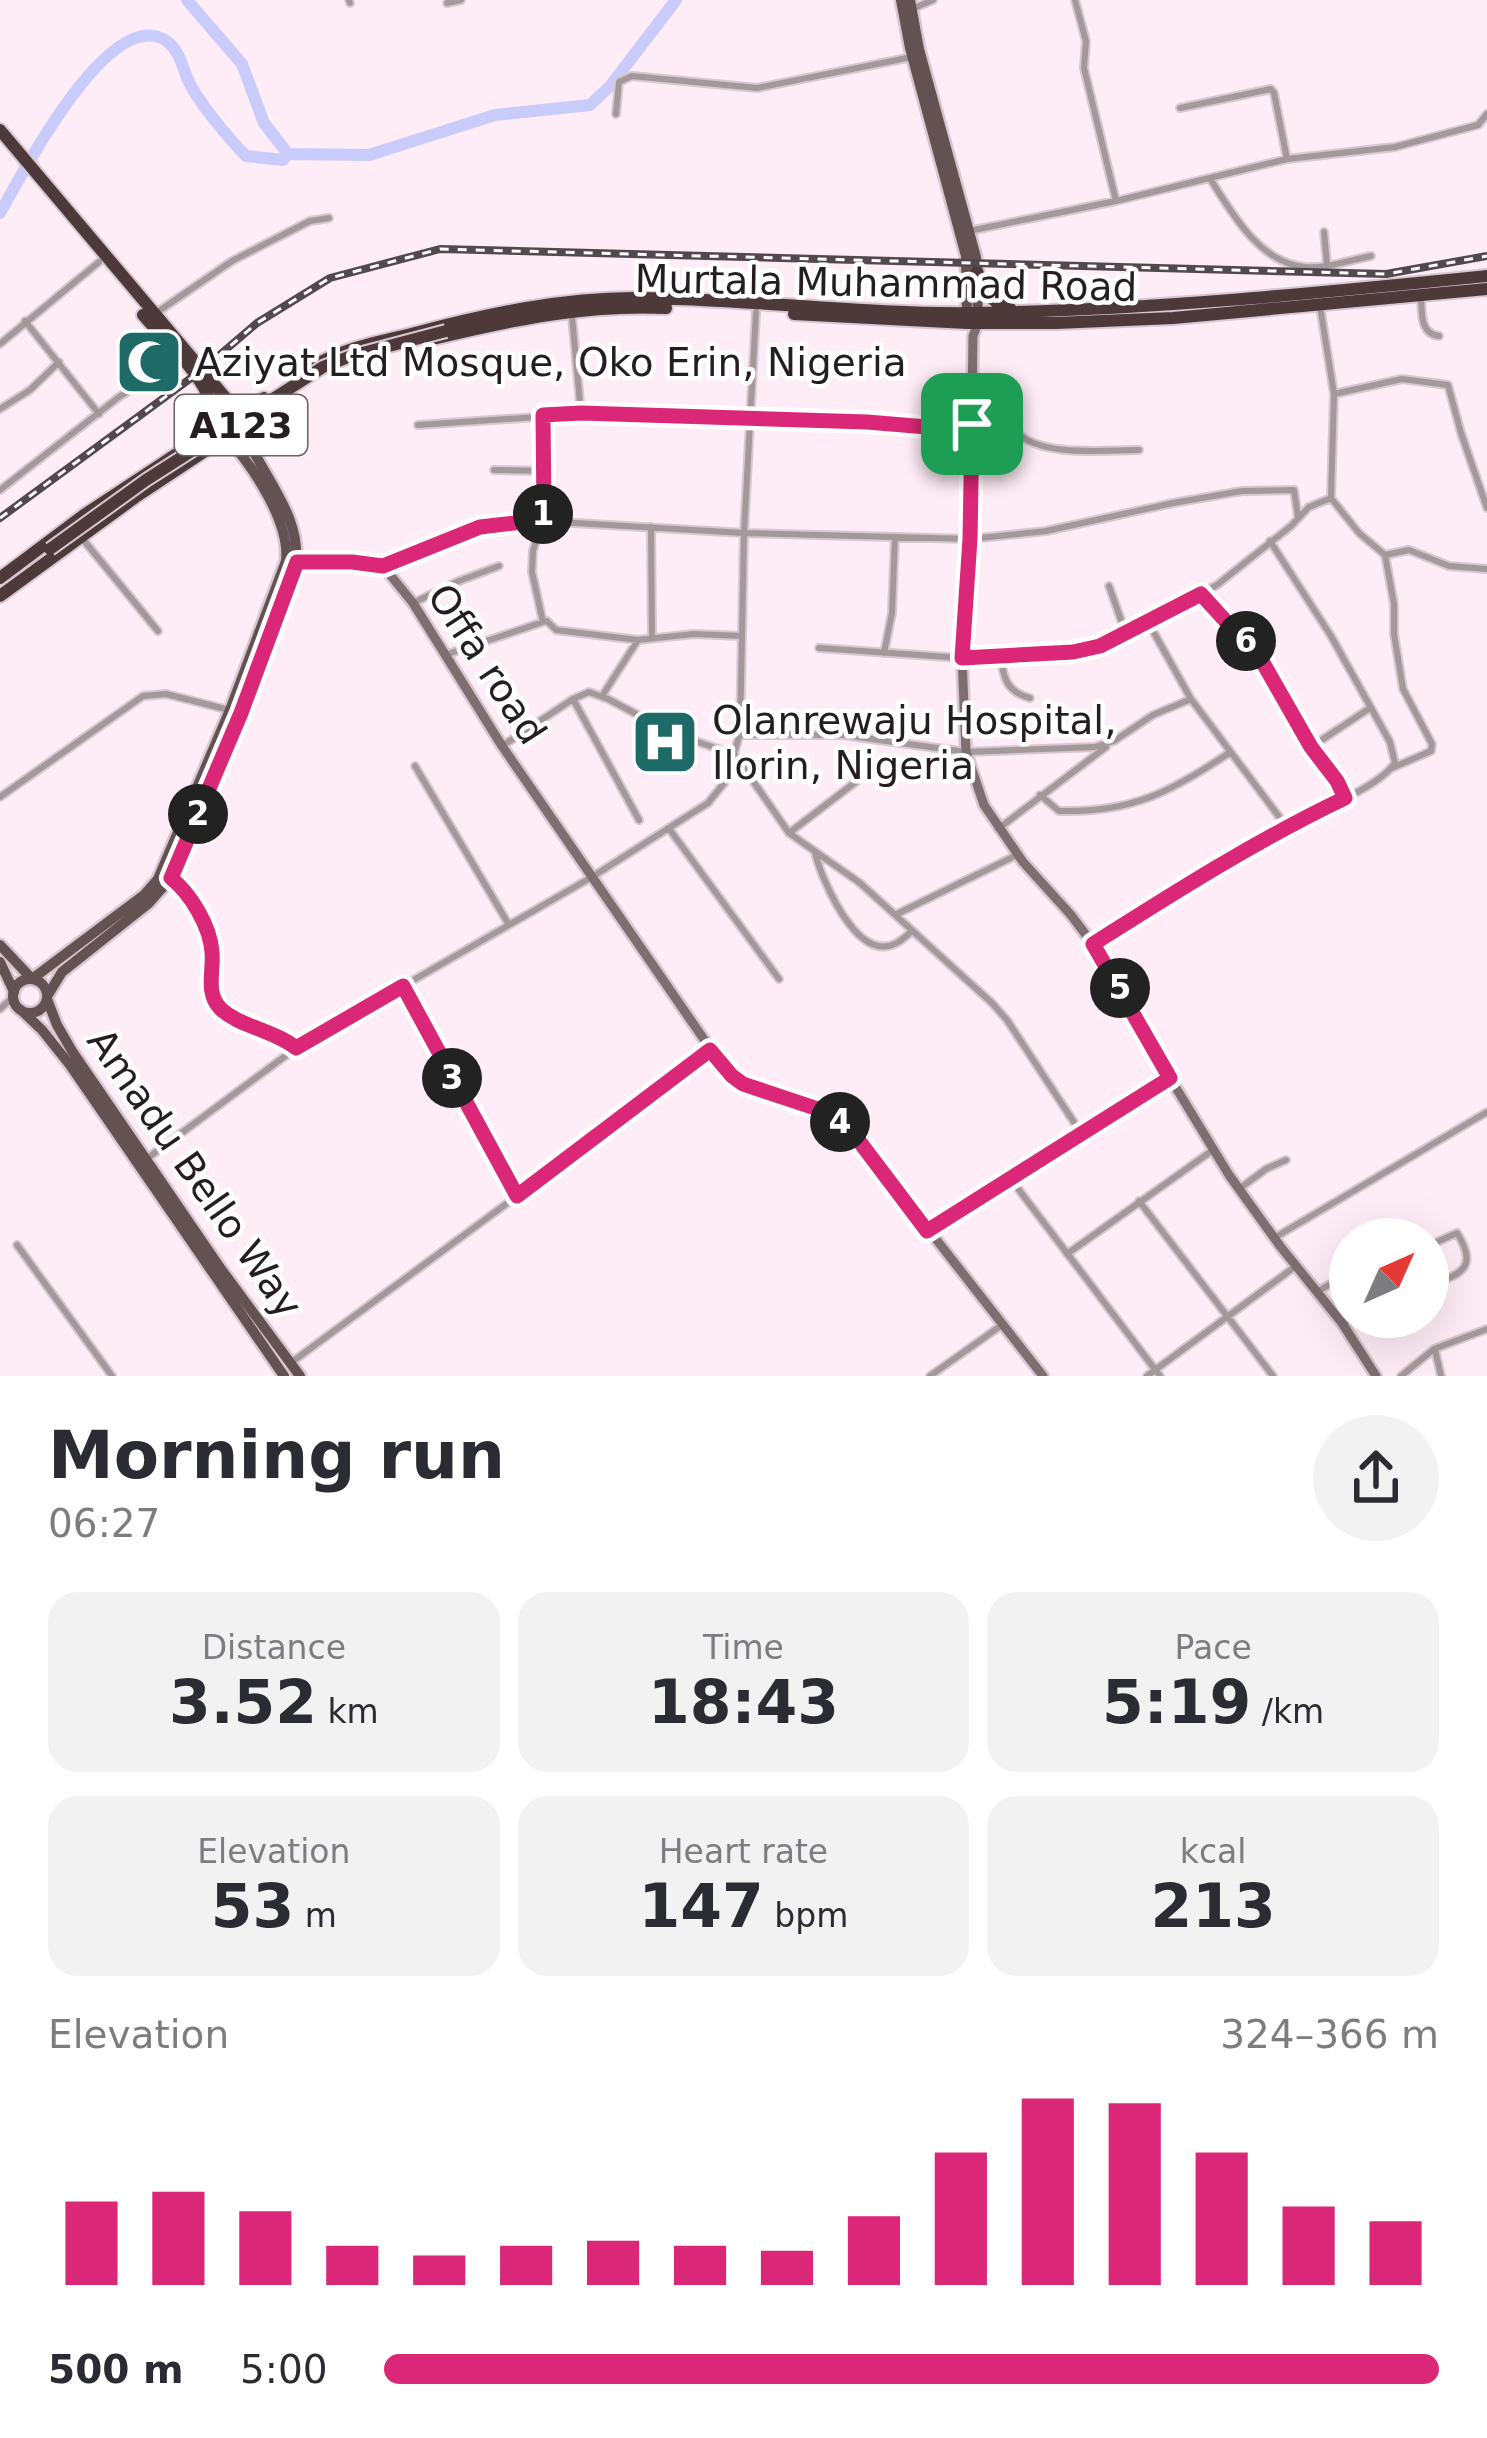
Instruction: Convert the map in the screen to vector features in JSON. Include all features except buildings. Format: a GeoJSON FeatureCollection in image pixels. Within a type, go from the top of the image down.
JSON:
{"type":"FeatureCollection","features":[{"type":"Feature","properties":{"kind":"highway"},"geometry":{"type":"LineString","coordinates":[[2,137],[211,399],[218,436],[230,442],[243,438],[248,427],[237,410],[32,174]]}},
{"type":"Feature","properties":{"kind":"highway"},"geometry":{"type":"LineString","coordinates":[[977,271],[991,299],[1029,312]]}},
{"type":"Feature","properties":{"kind":"highway","name":"Murtala Muhammad Road"},"geometry":{"type":"LineString","coordinates":[[237,410],[252,406],[335,355],[460,322],[640,298],[972,321],[1029,312],[1168,306],[1487,276]]}},
{"type":"Feature","properties":{"kind":"highway","name":"Murtala Muhammad Road"},"geometry":{"type":"LineString","coordinates":[[248,427],[258,412],[335,364],[533,313],[634,307],[972,321],[1173,318],[1487,289]]}},
{"type":"Feature","properties":{"kind":"highway","name":"A123"},"geometry":{"type":"LineString","coordinates":[[0,579],[325,371],[369,354],[533,313]]}},
{"type":"Feature","properties":{"kind":"highway"},"geometry":{"type":"LineString","coordinates":[[215,422],[223,411],[237,410]]}},
{"type":"Feature","properties":{"kind":"highway","name":"A123"},"geometry":{"type":"LineString","coordinates":[[0,579],[84,515],[207,434],[215,422]]}},
{"type":"Feature","properties":{"kind":"highway","name":"A123"},"geometry":{"type":"LineString","coordinates":[[0,596],[211,447],[230,442]]}},
{"type":"Feature","properties":{"kind":"highway","name":"A123"},"geometry":{"type":"LineString","coordinates":[[0,596],[51,550]]}},
{"type":"Feature","properties":{"kind":"main road"},"geometry":{"type":"LineString","coordinates":[[908,3],[912,57],[964,248],[972,321]]}},
{"type":"Feature","properties":{"kind":"main road"},"geometry":{"type":"LineString","coordinates":[[908,3],[969,231],[977,271],[972,321]]}},
{"type":"Feature","properties":{"kind":"main road"},"geometry":{"type":"LineString","coordinates":[[166,876],[32,979],[20,982],[17,1002],[37,1011],[44,1006],[62,972],[148,903],[166,876],[236,712],[292,562],[296,533],[248,441],[248,427]]}},
{"type":"Feature","properties":{"kind":"main road"},"geometry":{"type":"LineString","coordinates":[[230,442],[280,520],[292,562]]}},
{"type":"Feature","properties":{"kind":"main road"},"geometry":{"type":"LineString","coordinates":[[0,945],[32,979],[43,984],[47,997]]}},
{"type":"Feature","properties":{"kind":"main road","name":"Amadu Bello Way"},"geometry":{"type":"LineString","coordinates":[[0,962],[17,1002],[54,1044],[141,1163],[283,1372],[300,1376]]}},
{"type":"Feature","properties":{"kind":"main road","name":"Amadu Bello Way"},"geometry":{"type":"LineString","coordinates":[[47,997],[66,1042],[141,1163]]}},
{"type":"Feature","properties":{"kind":"street"},"geometry":{"type":"LineString","coordinates":[[447,3],[461,0]]}},
{"type":"Feature","properties":{"kind":"street"},"geometry":{"type":"LineString","coordinates":[[908,3],[933,0]]}},
{"type":"Feature","properties":{"kind":"street"},"geometry":{"type":"LineString","coordinates":[[1075,0],[1086,41],[1084,68],[1116,201]]}},
{"type":"Feature","properties":{"kind":"street"},"geometry":{"type":"LineString","coordinates":[[616,114],[620,82],[632,76],[758,88],[912,57]]}},
{"type":"Feature","properties":{"kind":"street"},"geometry":{"type":"LineString","coordinates":[[1180,108],[1271,89],[1287,159]]}},
{"type":"Feature","properties":{"kind":"street"},"geometry":{"type":"LineString","coordinates":[[969,231],[1287,159],[1395,147],[1478,125],[1487,114]]}},
{"type":"Feature","properties":{"kind":"street"},"geometry":{"type":"LineString","coordinates":[[1210,179],[1265,251],[1310,268],[1371,256]]}},
{"type":"Feature","properties":{"kind":"street"},"geometry":{"type":"LineString","coordinates":[[154,315],[232,261],[310,220],[329,218]]}},
{"type":"Feature","properties":{"kind":"street"},"geometry":{"type":"LineString","coordinates":[[1324,232],[1327,265]]}},
{"type":"Feature","properties":{"kind":"street"},"geometry":{"type":"LineString","coordinates":[[0,344],[99,262]]}},
{"type":"Feature","properties":{"kind":"street"},"geometry":{"type":"LineString","coordinates":[[1420,295],[1423,323],[1432,335],[1439,336]]}},
{"type":"Feature","properties":{"kind":"street"},"geometry":{"type":"LineString","coordinates":[[1093,944],[1286,826],[1431,751],[1432,744],[1403,689],[1385,554],[1359,533],[1331,498],[1334,394],[1319,303]]}},
{"type":"Feature","properties":{"kind":"street"},"geometry":{"type":"LineString","coordinates":[[141,1163],[296,1048],[592,877],[716,796],[740,735],[744,533],[757,312]]}},
{"type":"Feature","properties":{"kind":"street"},"geometry":{"type":"LineString","coordinates":[[572,313],[581,413]]}},
{"type":"Feature","properties":{"kind":"street"},"geometry":{"type":"LineString","coordinates":[[25,321],[99,414]]}},
{"type":"Feature","properties":{"kind":"street"},"geometry":{"type":"LineString","coordinates":[[972,321],[970,539],[962,658],[966,752],[984,805],[1017,855],[1093,944],[1213,1150],[1329,1307]]}},
{"type":"Feature","properties":{"kind":"street"},"geometry":{"type":"LineString","coordinates":[[0,490],[180,358]]}},
{"type":"Feature","properties":{"kind":"street"},"geometry":{"type":"LineString","coordinates":[[0,409],[30,390],[58,362]]}},
{"type":"Feature","properties":{"kind":"street"},"geometry":{"type":"LineString","coordinates":[[1334,394],[1402,379],[1448,385],[1487,508]]}},
{"type":"Feature","properties":{"kind":"street"},"geometry":{"type":"LineString","coordinates":[[418,425],[581,413],[867,422],[963,430],[972,424],[1016,430],[1022,439],[1052,447],[1139,451]]}},
{"type":"Feature","properties":{"kind":"street"},"geometry":{"type":"LineString","coordinates":[[543,415],[544,512],[532,572],[543,622]]}},
{"type":"Feature","properties":{"kind":"street"},"geometry":{"type":"LineString","coordinates":[[494,470],[544,471]]}},
{"type":"Feature","properties":{"kind":"street"},"geometry":{"type":"LineString","coordinates":[[383,566],[480,527],[541,520],[744,533],[970,539],[1046,531],[1242,491],[1294,490],[1298,517]]}},
{"type":"Feature","properties":{"kind":"street"},"geometry":{"type":"LineString","coordinates":[[819,648],[962,658],[1073,652],[1100,646],[1217,585],[1309,507],[1331,498]]}},
{"type":"Feature","properties":{"kind":"street"},"geometry":{"type":"LineString","coordinates":[[651,527],[652,637]]}},
{"type":"Feature","properties":{"kind":"street"},"geometry":{"type":"LineString","coordinates":[[81,537],[158,631]]}},
{"type":"Feature","properties":{"kind":"street"},"geometry":{"type":"LineString","coordinates":[[884,653],[892,613],[895,537]]}},
{"type":"Feature","properties":{"kind":"street"},"geometry":{"type":"LineString","coordinates":[[1270,541],[1331,636],[1390,742],[1395,763],[1391,769]]}},
{"type":"Feature","properties":{"kind":"street"},"geometry":{"type":"LineString","coordinates":[[1385,554],[1409,550],[1449,566],[1487,568]]}},
{"type":"Feature","properties":{"kind":"street","name":"Offa road"},"geometry":{"type":"LineString","coordinates":[[292,562],[383,566],[413,604],[592,877]]}},
{"type":"Feature","properties":{"kind":"street"},"geometry":{"type":"LineString","coordinates":[[413,604],[499,566]]}},
{"type":"Feature","properties":{"kind":"street"},"geometry":{"type":"LineString","coordinates":[[1108,586],[1126,634]]}},
{"type":"Feature","properties":{"kind":"street"},"geometry":{"type":"LineString","coordinates":[[1201,594],[1262,661],[1345,798]]}},
{"type":"Feature","properties":{"kind":"street"},"geometry":{"type":"LineString","coordinates":[[446,655],[547,621],[556,630],[638,640],[702,633],[742,636]]}},
{"type":"Feature","properties":{"kind":"street"},"geometry":{"type":"LineString","coordinates":[[1148,622],[1191,699],[1286,826]]}},
{"type":"Feature","properties":{"kind":"street"},"geometry":{"type":"LineString","coordinates":[[602,696],[638,640]]}},
{"type":"Feature","properties":{"kind":"street"},"geometry":{"type":"LineString","coordinates":[[1001,656],[1006,683],[1018,695],[1030,698]]}},
{"type":"Feature","properties":{"kind":"street"},"geometry":{"type":"LineString","coordinates":[[502,746],[589,692],[670,732],[735,755],[789,833],[841,868],[992,1003],[1081,1133]]}},
{"type":"Feature","properties":{"kind":"street"},"geometry":{"type":"LineString","coordinates":[[0,797],[142,696],[166,694],[236,712]]}},
{"type":"Feature","properties":{"kind":"street"},"geometry":{"type":"LineString","coordinates":[[573,699],[639,820]]}},
{"type":"Feature","properties":{"kind":"street"},"geometry":{"type":"LineString","coordinates":[[998,829],[1114,741],[1153,715],[1191,699]]}},
{"type":"Feature","properties":{"kind":"street"},"geometry":{"type":"LineString","coordinates":[[1311,747],[1370,707]]}},
{"type":"Feature","properties":{"kind":"street"},"geometry":{"type":"LineString","coordinates":[[740,735],[843,735],[966,752],[1114,741]]}},
{"type":"Feature","properties":{"kind":"street"},"geometry":{"type":"LineString","coordinates":[[1040,795],[1059,811],[1145,800],[1190,779],[1229,753]]}},
{"type":"Feature","properties":{"kind":"street"},"geometry":{"type":"LineString","coordinates":[[415,766],[509,925]]}},
{"type":"Feature","properties":{"kind":"street"},"geometry":{"type":"LineString","coordinates":[[789,833],[857,781]]}},
{"type":"Feature","properties":{"kind":"street"},"geometry":{"type":"LineString","coordinates":[[670,830],[779,979]]}},
{"type":"Feature","properties":{"kind":"street"},"geometry":{"type":"LineString","coordinates":[[815,852],[846,919],[866,939],[874,945],[892,946],[913,931]]}},
{"type":"Feature","properties":{"kind":"street"},"geometry":{"type":"LineString","coordinates":[[895,915],[1017,855]]}},
{"type":"Feature","properties":{"kind":"street"},"geometry":{"type":"LineString","coordinates":[[166,876],[182,887],[211,942],[212,990],[218,1006],[296,1048]]}},
{"type":"Feature","properties":{"kind":"street"},"geometry":{"type":"LineString","coordinates":[[592,877],[732,1076],[821,1110],[853,1133],[1043,1376]]}},
{"type":"Feature","properties":{"kind":"street"},"geometry":{"type":"LineString","coordinates":[[403,986],[517,1196]]}},
{"type":"Feature","properties":{"kind":"street"},"geometry":{"type":"LineString","coordinates":[[1,1008],[17,1002]]}},
{"type":"Feature","properties":{"kind":"street"},"geometry":{"type":"LineString","coordinates":[[283,1372],[710,1050]]}},
{"type":"Feature","properties":{"kind":"street"},"geometry":{"type":"LineString","coordinates":[[927,1231],[1170,1078]]}},
{"type":"Feature","properties":{"kind":"street"},"geometry":{"type":"LineString","coordinates":[[1274,1238],[1486,1116]]}},
{"type":"Feature","properties":{"kind":"street"},"geometry":{"type":"LineString","coordinates":[[1067,1254],[1213,1150]]}},
{"type":"Feature","properties":{"kind":"street"},"geometry":{"type":"LineString","coordinates":[[1239,1189],[1286,1160]]}},
{"type":"Feature","properties":{"kind":"street"},"geometry":{"type":"LineString","coordinates":[[1010,1178],[1158,1373]]}},
{"type":"Feature","properties":{"kind":"street"},"geometry":{"type":"LineString","coordinates":[[1139,1201],[1273,1376]]}},
{"type":"Feature","properties":{"kind":"street"},"geometry":{"type":"LineString","coordinates":[[1449,1237],[1457,1233],[1468,1252],[1460,1274],[1449,1278]]}},
{"type":"Feature","properties":{"kind":"street"},"geometry":{"type":"LineString","coordinates":[[17,1245],[112,1376]]}},
{"type":"Feature","properties":{"kind":"street"},"geometry":{"type":"LineString","coordinates":[[1147,1376],[1158,1373],[1296,1266]]}},
{"type":"Feature","properties":{"kind":"street"},"geometry":{"type":"LineString","coordinates":[[1317,1292],[1329,1285]]}},
{"type":"Feature","properties":{"kind":"street"},"geometry":{"type":"LineString","coordinates":[[930,1376],[1002,1325]]}},
{"type":"Feature","properties":{"kind":"street"},"geometry":{"type":"LineString","coordinates":[[1401,1376],[1434,1349],[1487,1329]]}},
{"type":"Feature","properties":{"kind":"street"},"geometry":{"type":"LineString","coordinates":[[1352,1338],[1376,1376]]}},
{"type":"Feature","properties":{"kind":"street"},"geometry":{"type":"LineString","coordinates":[[1434,1349],[1441,1376]]}},
{"type":"Feature","properties":{"kind":"waterway"},"geometry":{"type":"LineString","coordinates":[[187,0],[242,64],[264,123],[288,154]]}},
{"type":"Feature","properties":{"kind":"waterway"},"geometry":{"type":"LineString","coordinates":[[0,213],[70,98],[121,46],[145,36],[172,46],[200,100],[246,156],[283,160],[288,154],[369,155],[495,115],[590,105],[676,0]]}},
{"type":"Feature","properties":{"kind":"railway"},"geometry":{"type":"LineString","coordinates":[[0,518],[202,370],[257,323],[330,278],[440,249],[1386,274],[1487,256]]}},
{"type":"Feature","properties":{"kind":"place","name":"Aziyat Ltd Mosque, Oko Erin, Nigeria"},"geometry":{"type":"Point","coordinates":[149,362]}},
{"type":"Feature","properties":{"kind":"place","name":"Olanrewaju Hospital, Ilorin, Nigeria"},"geometry":{"type":"Point","coordinates":[665,742]}},
{"type":"Feature","properties":{"kind":"route"},"geometry":{"type":"LineString","coordinates":[[543,415],[867,422],[963,430],[972,424],[962,658],[1073,652],[1100,646],[1201,594],[1262,661],[1345,798],[1286,826],[1093,944],[1170,1078],[927,1231],[853,1133],[837,1119],[743,1084],[710,1050],[517,1196],[403,986],[296,1048],[218,1006],[212,990],[211,942],[182,887],[171,878],[241,713],[297,562],[383,566],[480,527],[541,520],[543,415]]}}]}
